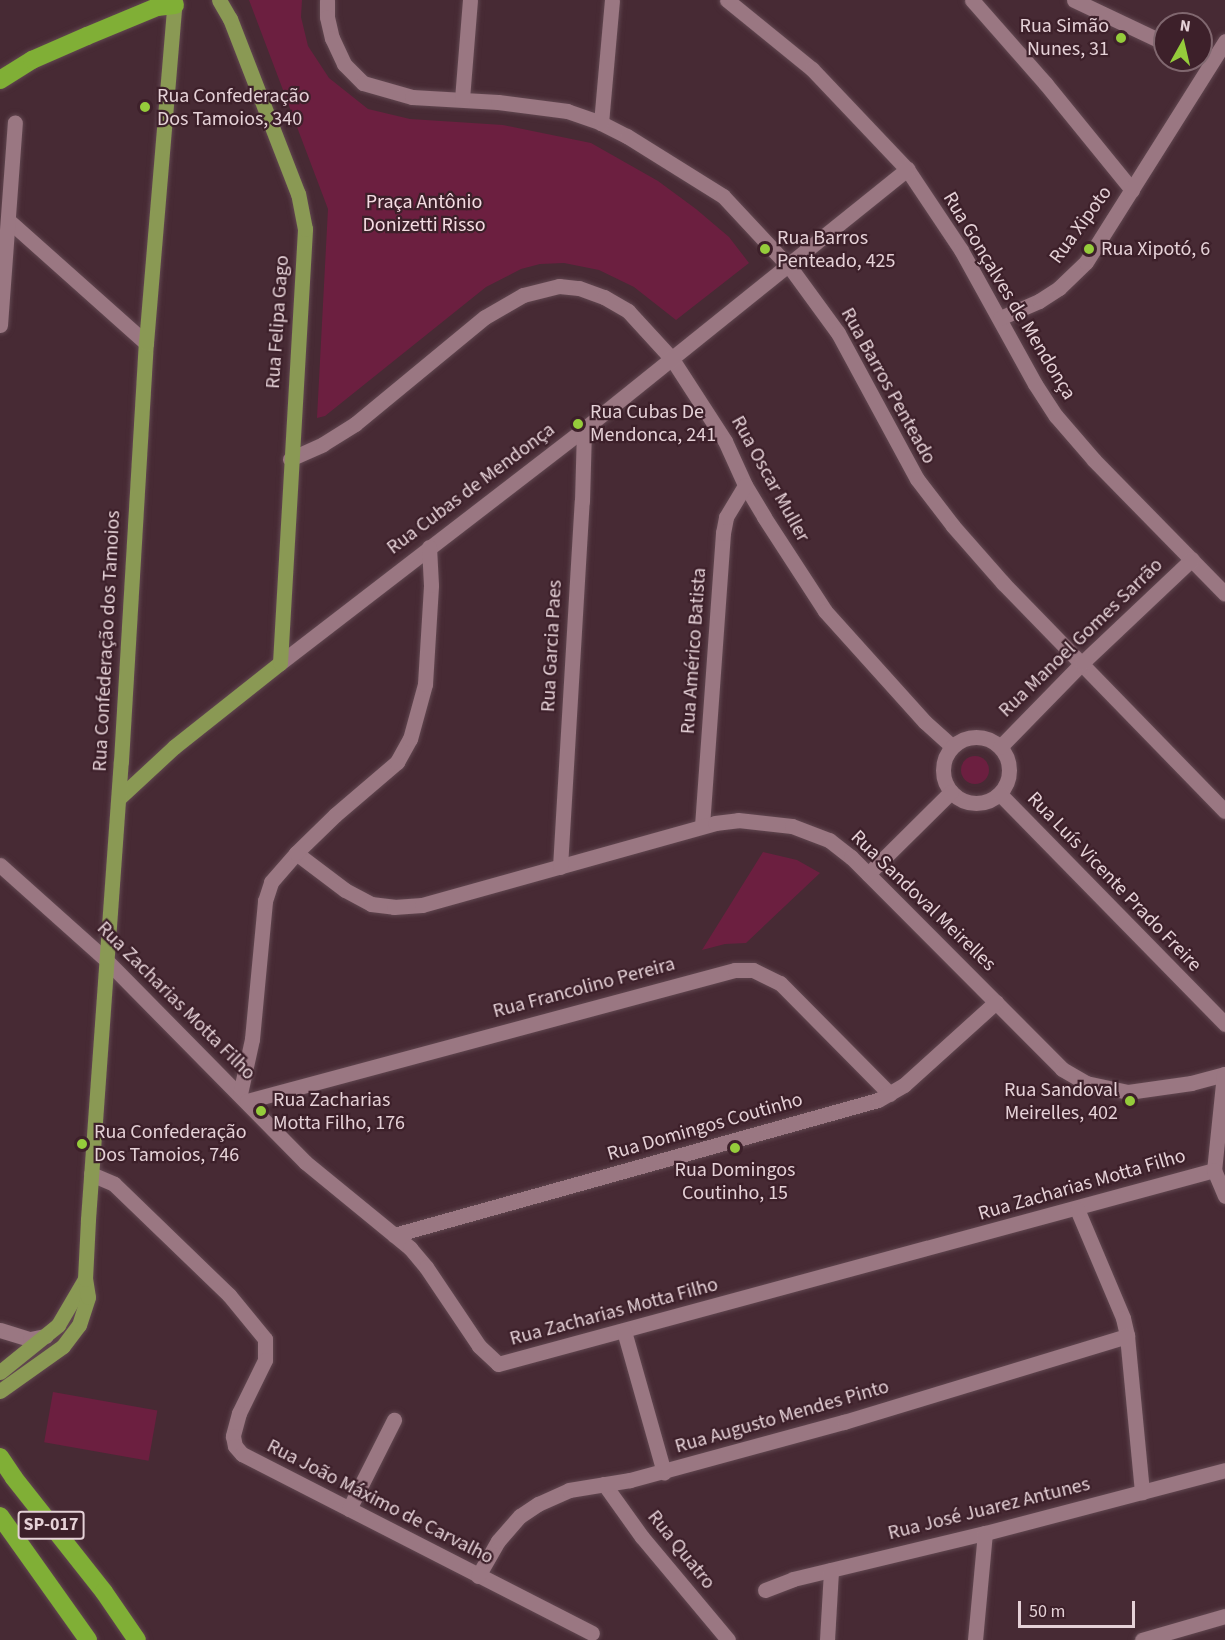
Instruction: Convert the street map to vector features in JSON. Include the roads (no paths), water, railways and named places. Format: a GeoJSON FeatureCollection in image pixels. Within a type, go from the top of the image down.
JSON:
{"type":"FeatureCollection","features":[{"type":"Feature","properties":{"kind":"highway"},"geometry":{"type":"LineString","coordinates":[[0,80],[32,60],[157,7],[178,2]]}},
{"type":"Feature","properties":{"kind":"highway","name":"SP-017"},"geometry":{"type":"LineString","coordinates":[[0,1457],[104,1592],[137,1640]]}},
{"type":"Feature","properties":{"kind":"highway","name":"SP-017"},"geometry":{"type":"LineString","coordinates":[[0,1516],[88,1640]]}},
{"type":"Feature","properties":{"kind":"main road","name":"Rua Felipa Gago"},"geometry":{"type":"LineString","coordinates":[[219,0],[230,19],[298,194],[305,229],[280,663]]}},
{"type":"Feature","properties":{"kind":"main road","name":"Rua Confederação dos Tamoios"},"geometry":{"type":"LineString","coordinates":[[0,1391],[63,1346],[79,1325],[88,1297],[85,1280],[105,959],[119,798],[146,343],[178,2]]}},
{"type":"Feature","properties":{"kind":"main road","name":"Rua Cubas de Mendonça"},"geometry":{"type":"LineString","coordinates":[[119,798],[174,747],[280,663]]}},
{"type":"Feature","properties":{"kind":"main road","name":"Rua Confederação dos Tamoios"},"geometry":{"type":"LineString","coordinates":[[0,1372],[46,1336],[70,1309],[85,1280]]}},
{"type":"Feature","properties":{"kind":"street","name":"Rua Barros Penteado"},"geometry":{"type":"LineString","coordinates":[[327,0],[327,17],[332,38],[344,64],[363,83],[412,97],[462,99],[567,111],[601,123],[658,153],[723,196],[789,267],[838,333],[916,479],[1003,583],[1225,811]]}},
{"type":"Feature","properties":{"kind":"street"},"geometry":{"type":"LineString","coordinates":[[462,99],[470,0]]}},
{"type":"Feature","properties":{"kind":"street"},"geometry":{"type":"LineString","coordinates":[[601,123],[612,0]]}},
{"type":"Feature","properties":{"kind":"street","name":"Rua Gonçalves de Mendonça"},"geometry":{"type":"LineString","coordinates":[[727,0],[812,69],[907,170],[961,250],[1035,384],[1056,416],[1094,460],[1225,594]]}},
{"type":"Feature","properties":{"kind":"street"},"geometry":{"type":"LineString","coordinates":[[972,0],[1045,83],[1132,190]]}},
{"type":"Feature","properties":{"kind":"street"},"geometry":{"type":"LineString","coordinates":[[1074,0],[1153,37]]}},
{"type":"Feature","properties":{"kind":"street","name":"Rua Xipoto"},"geometry":{"type":"LineString","coordinates":[[1213,54],[1225,41]]}},
{"type":"Feature","properties":{"kind":"street","name":"Rua Xipoto"},"geometry":{"type":"LineString","coordinates":[[1000,318],[1039,301],[1073,276],[1097,246],[1132,190],[1200,72]]}},
{"type":"Feature","properties":{"kind":"street"},"geometry":{"type":"LineString","coordinates":[[0,325],[15,123]]}},
{"type":"Feature","properties":{"kind":"street","name":"Rua Cubas de Mendonça"},"geometry":{"type":"LineString","coordinates":[[280,663],[584,429],[789,267],[907,170]]}},
{"type":"Feature","properties":{"kind":"street"},"geometry":{"type":"LineString","coordinates":[[8,220],[146,343]]}},
{"type":"Feature","properties":{"kind":"street","name":"Rua Oscar Muller"},"geometry":{"type":"LineString","coordinates":[[290,459],[323,444],[355,424],[485,317],[523,295],[559,286],[579,288],[604,297],[628,311],[672,359],[725,441],[745,484],[825,611],[926,722],[952,746]]}},
{"type":"Feature","properties":{"kind":"street","name":"Rua Garcia Paes"},"geometry":{"type":"LineString","coordinates":[[560,867],[582,501],[584,429]]}},
{"type":"Feature","properties":{"kind":"street","name":"Rua Américo Batista"},"geometry":{"type":"LineString","coordinates":[[702,826],[723,533],[726,517],[745,484]]}},
{"type":"Feature","properties":{"kind":"street"},"geometry":{"type":"LineString","coordinates":[[244,1098],[265,901],[271,882],[296,853],[335,815],[397,762],[410,739],[425,684],[431,585],[429,547]]}},
{"type":"Feature","properties":{"kind":"street","name":"Rua Manoel Gomes Sarrão"},"geometry":{"type":"LineString","coordinates":[[1000,747],[1082,663],[1192,560]]}},
{"type":"Feature","properties":{"kind":"street"},"geometry":{"type":"LineString","coordinates":[[976,737],[985,738],[1000,747],[1005,754],[1010,771],[1000,794],[979,803],[963,801],[951,792],[944,782],[942,769],[945,757],[952,746],[968,738],[976,737]]}},
{"type":"Feature","properties":{"kind":"street"},"geometry":{"type":"LineString","coordinates":[[868,874],[951,792]]}},
{"type":"Feature","properties":{"kind":"street","name":"Rua Luís Vicente Prado Freire"},"geometry":{"type":"LineString","coordinates":[[1000,794],[1225,1024]]}},
{"type":"Feature","properties":{"kind":"street","name":"Rua Sandoval Meirelles"},"geometry":{"type":"LineString","coordinates":[[296,853],[345,890],[371,904],[394,907],[422,905],[702,826],[738,820],[792,826],[829,840],[868,874],[1062,1069],[1086,1083],[1128,1092],[1191,1083],[1225,1074]]}},
{"type":"Feature","properties":{"kind":"street","name":"Rua Zacharias Motta Filho"},"geometry":{"type":"LineString","coordinates":[[0,865],[105,959],[305,1162],[410,1248],[426,1267],[479,1346],[498,1364],[1077,1209],[1214,1170]]}},
{"type":"Feature","properties":{"kind":"street","name":"Rua Francolino Pereira"},"geometry":{"type":"LineString","coordinates":[[244,1098],[735,970],[753,970],[780,983],[890,1094]]}},
{"type":"Feature","properties":{"kind":"street","name":"Rua Domingos Coutinho"},"geometry":{"type":"LineString","coordinates":[[394,1234],[840,1111],[890,1094],[996,1002]]}},
{"type":"Feature","properties":{"kind":"street"},"geometry":{"type":"LineString","coordinates":[[1225,1074],[1214,1170],[1225,1196]]}},
{"type":"Feature","properties":{"kind":"street","name":"Rua João Máximo de Carvalho"},"geometry":{"type":"LineString","coordinates":[[92,1174],[114,1184],[229,1295],[265,1339],[265,1360],[239,1413],[233,1436],[235,1446],[254,1462],[592,1633]]}},
{"type":"Feature","properties":{"kind":"street"},"geometry":{"type":"LineString","coordinates":[[1077,1209],[1123,1318],[1127,1336],[1142,1492]]}},
{"type":"Feature","properties":{"kind":"street"},"geometry":{"type":"LineString","coordinates":[[0,1329],[30,1339],[46,1336]]}},
{"type":"Feature","properties":{"kind":"street"},"geometry":{"type":"LineString","coordinates":[[624,1331],[664,1472]]}},
{"type":"Feature","properties":{"kind":"street","name":"Rua Augusto Mendes Pinto"},"geometry":{"type":"LineString","coordinates":[[478,1576],[498,1541],[520,1516],[537,1504],[569,1490],[664,1472],[844,1422],[1127,1336]]}},
{"type":"Feature","properties":{"kind":"street"},"geometry":{"type":"LineString","coordinates":[[349,1509],[394,1420]]}},
{"type":"Feature","properties":{"kind":"street","name":"Rua José Juarez Antunes"},"geometry":{"type":"LineString","coordinates":[[765,1590],[793,1579],[985,1533],[1225,1470]]}},
{"type":"Feature","properties":{"kind":"street","name":"Rua Quatro"},"geometry":{"type":"LineString","coordinates":[[604,1484],[642,1537],[728,1640]]}},
{"type":"Feature","properties":{"kind":"street"},"geometry":{"type":"LineString","coordinates":[[975,1640],[985,1533]]}},
{"type":"Feature","properties":{"kind":"street"},"geometry":{"type":"LineString","coordinates":[[827,1640],[831,1570]]}},
{"type":"Feature","properties":{"kind":"street"},"geometry":{"type":"LineString","coordinates":[[1142,1640],[1225,1616]]}},
{"type":"Feature","properties":{"kind":"place","name":"Rua Simão Nunes, 31"},"geometry":{"type":"Point","coordinates":[1121,38]}},
{"type":"Feature","properties":{"kind":"place","name":"Rua Confederação Dos Tamoios, 340"},"geometry":{"type":"Point","coordinates":[145,107]}},
{"type":"Feature","properties":{"kind":"place","name":"Rua Barros Penteado, 425"},"geometry":{"type":"Point","coordinates":[765,249]}},
{"type":"Feature","properties":{"kind":"place","name":"Rua Xipotó, 6"},"geometry":{"type":"Point","coordinates":[1089,249]}},
{"type":"Feature","properties":{"kind":"place","name":"Rua Cubas De Mendonca, 241"},"geometry":{"type":"Point","coordinates":[578,424]}},
{"type":"Feature","properties":{"kind":"place","name":"Rua Sandoval Meirelles, 402"},"geometry":{"type":"Point","coordinates":[1130,1101]}},
{"type":"Feature","properties":{"kind":"place","name":"Rua Zacharias Motta Filho, 176"},"geometry":{"type":"Point","coordinates":[261,1111]}},
{"type":"Feature","properties":{"kind":"place","name":"Rua Confederação Dos Tamoios, 746"},"geometry":{"type":"Point","coordinates":[82,1144]}},
{"type":"Feature","properties":{"kind":"place","name":"Rua Domingos Coutinho, 15"},"geometry":{"type":"Point","coordinates":[735,1148]}},
{"type":"Feature","properties":{"kind":"park label","name":"Praça Antônio Donizetti Risso"},"geometry":{"type":"Point","coordinates":[424,214]}}]}
